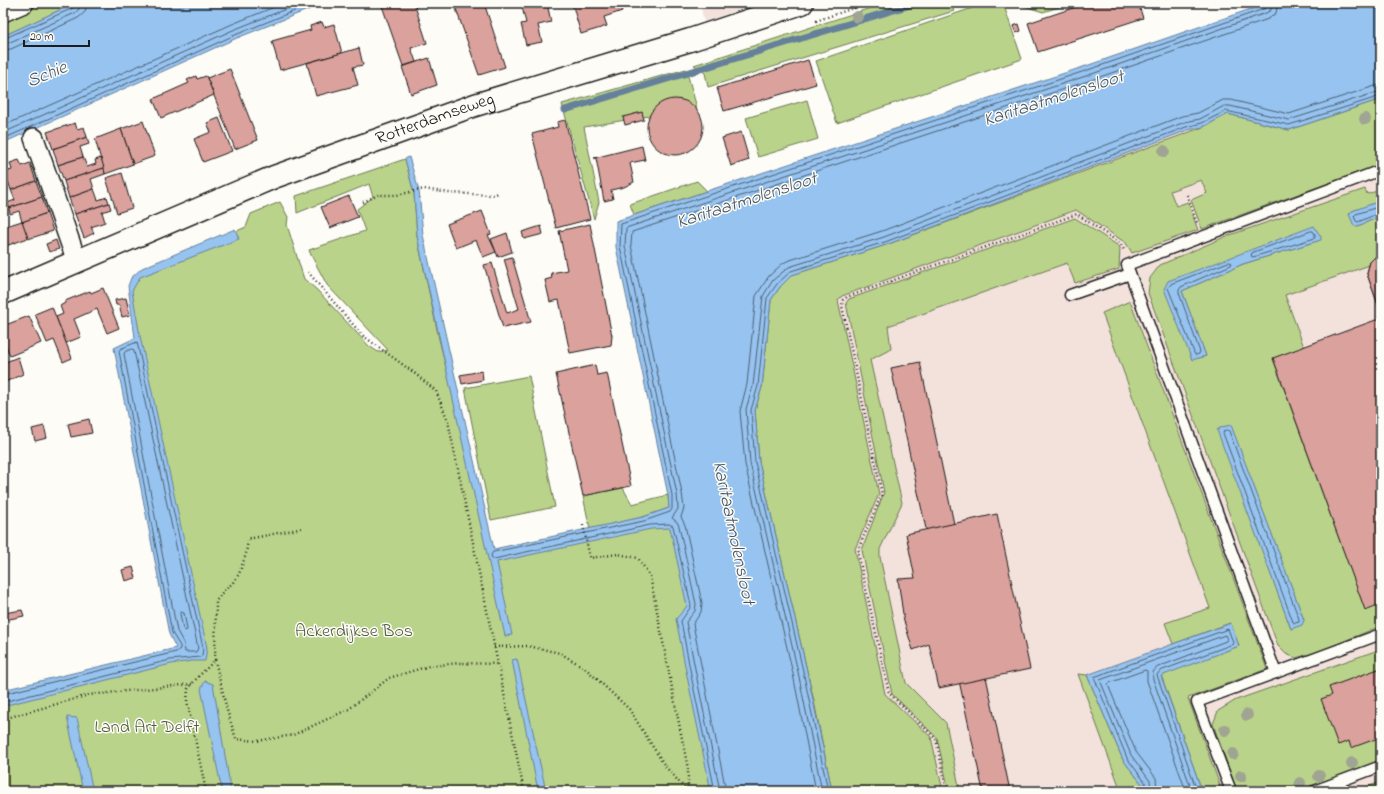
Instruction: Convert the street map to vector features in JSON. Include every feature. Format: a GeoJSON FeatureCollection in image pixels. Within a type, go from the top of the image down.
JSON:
{"type":"FeatureCollection","features":[{"type":"Feature","properties":{"kind":"street"},"geometry":{"type":"LineString","coordinates":[[3,12],[24,3]]}},
{"type":"Feature","properties":{"kind":"street","name":"Rotterdamseweg"},"geometry":{"type":"LineString","coordinates":[[3,294],[274,177],[467,108],[690,40],[802,3]]}},
{"type":"Feature","properties":{"kind":"street"},"geometry":{"type":"LineString","coordinates":[[34,138],[77,262]]}},
{"type":"Feature","properties":{"kind":"lane"},"geometry":{"type":"LineString","coordinates":[[1276,673],[1127,266],[1381,170]]}},
{"type":"Feature","properties":{"kind":"lane"},"geometry":{"type":"LineString","coordinates":[[1070,295],[1130,274]]}},
{"type":"Feature","properties":{"kind":"lane"},"geometry":{"type":"LineString","coordinates":[[1231,791],[1197,702],[1381,634]]}},
{"type":"Feature","properties":{"kind":"lane"},"geometry":{"type":"LineString","coordinates":[[1314,791],[1381,766]]}},
{"type":"Feature","properties":{"kind":"path"},"geometry":{"type":"LineString","coordinates":[[363,202],[378,195],[397,195],[421,189],[472,194],[492,195],[499,193]]}},
{"type":"Feature","properties":{"kind":"path"},"geometry":{"type":"LineString","coordinates":[[1187,195],[1202,237]]}},
{"type":"Feature","properties":{"kind":"path"},"geometry":{"type":"LineString","coordinates":[[947,791],[936,739],[889,693],[858,553],[882,494],[842,306],[843,300],[847,297],[1077,214],[1121,244],[1133,263]]}},
{"type":"Feature","properties":{"kind":"path"},"geometry":{"type":"LineString","coordinates":[[308,272],[362,335],[413,372],[436,391],[448,421],[524,791]]}},
{"type":"Feature","properties":{"kind":"path"},"geometry":{"type":"LineString","coordinates":[[583,525],[590,558],[618,554],[638,558],[650,576],[688,769],[687,791]]}},
{"type":"Feature","properties":{"kind":"path"},"geometry":{"type":"LineString","coordinates":[[304,528],[248,539],[246,554],[239,574],[216,601],[215,660],[227,710],[236,738],[257,740],[293,735],[349,709],[389,678],[429,666],[460,663],[498,664]]}},
{"type":"Feature","properties":{"kind":"path"},"geometry":{"type":"LineString","coordinates":[[494,647],[528,646],[560,653],[585,668],[628,709],[665,766],[687,791]]}},
{"type":"Feature","properties":{"kind":"path"},"geometry":{"type":"LineString","coordinates":[[206,791],[187,701],[188,689],[215,660]]}},
{"type":"Feature","properties":{"kind":"path"},"geometry":{"type":"LineString","coordinates":[[3,719],[89,695],[192,684]]}},
{"type":"Feature","properties":{"kind":"shaded area"},"geometry":{"type":"Polygon","coordinates":[[[700,3],[759,3],[704,22],[700,3]]]}},
{"type":"Feature","properties":{"kind":"shaded area"},"geometry":{"type":"Polygon","coordinates":[[[1381,53],[1381,791],[793,791],[684,274],[1381,53]]]}},
{"type":"Feature","properties":{"kind":"green space"},"geometry":{"type":"Polygon","coordinates":[[[3,3],[75,3],[3,36],[3,3]]]}},
{"type":"Feature","properties":{"kind":"green space"},"geometry":{"type":"Polygon","coordinates":[[[886,3],[951,3],[954,11],[708,87],[705,73],[694,65],[886,3]]]}},
{"type":"Feature","properties":{"kind":"green space"},"geometry":{"type":"Polygon","coordinates":[[[987,3],[1003,3],[1022,59],[837,123],[816,61],[987,3]]]}},
{"type":"Feature","properties":{"kind":"green space"},"geometry":{"type":"Polygon","coordinates":[[[1072,3],[1043,12],[1018,4],[1072,3]]]}},
{"type":"Feature","properties":{"kind":"green space"},"geometry":{"type":"Polygon","coordinates":[[[686,69],[697,108],[584,127],[599,202],[594,219],[562,104],[686,69]]]}},
{"type":"Feature","properties":{"kind":"green space"},"geometry":{"type":"Polygon","coordinates":[[[1381,99],[1381,164],[1202,229],[1191,200],[1207,193],[1201,180],[1170,191],[1176,206],[1188,202],[1198,230],[1132,253],[1126,243],[1076,210],[842,296],[838,300],[879,494],[855,549],[885,694],[931,737],[943,791],[832,791],[814,701],[759,462],[755,410],[762,387],[771,300],[780,287],[792,275],[886,245],[1203,127],[1228,114],[1289,130],[1381,99]]]}},
{"type":"Feature","properties":{"kind":"green space"},"geometry":{"type":"Polygon","coordinates":[[[807,100],[818,139],[758,157],[746,118],[807,100]]]}},
{"type":"Feature","properties":{"kind":"green space","name":"Ackerdijkse Bos"},"geometry":{"type":"Polygon","coordinates":[[[405,159],[414,193],[417,236],[439,339],[492,555],[674,520],[733,791],[3,791],[3,695],[197,652],[136,328],[130,288],[140,273],[246,227],[251,214],[280,202],[288,217],[287,225],[304,279],[317,290],[369,346],[378,352],[388,350],[327,285],[309,250],[365,231],[357,209],[373,197],[369,184],[297,213],[296,196],[405,159]]]}},
{"type":"Feature","properties":{"kind":"green space"},"geometry":{"type":"Polygon","coordinates":[[[697,181],[707,191],[634,215],[630,204],[697,181]]]}},
{"type":"Feature","properties":{"kind":"green space"},"geometry":{"type":"Polygon","coordinates":[[[1365,189],[1367,194],[1377,191],[1381,192],[1381,202],[1352,211],[1349,214],[1358,226],[1381,216],[1381,261],[1285,295],[1304,347],[1273,359],[1365,609],[1381,604],[1381,626],[1317,652],[1296,658],[1286,654],[1278,646],[1148,293],[1150,278],[1160,265],[1227,236],[1365,189]],[[1320,240],[1168,281],[1199,358],[1206,356],[1182,291],[1243,264],[1320,240]],[[1231,426],[1222,427],[1218,430],[1291,629],[1304,620],[1231,426]]]}},
{"type":"Feature","properties":{"kind":"green space"},"geometry":{"type":"Polygon","coordinates":[[[1075,218],[1120,247],[1119,269],[1075,283],[1067,263],[888,326],[891,349],[870,360],[902,503],[880,549],[880,557],[906,683],[946,723],[960,791],[949,791],[937,738],[892,694],[862,550],[884,492],[846,303],[849,299],[1075,218]]]}},
{"type":"Feature","properties":{"kind":"green space"},"geometry":{"type":"Polygon","coordinates":[[[1130,301],[1267,669],[1188,698],[1222,791],[1202,791],[1161,675],[1239,646],[1230,623],[1173,644],[1165,623],[1210,608],[1102,313],[1130,301]]]}},
{"type":"Feature","properties":{"kind":"green space"},"geometry":{"type":"Polygon","coordinates":[[[529,376],[555,507],[491,520],[465,388],[529,376]]]}},
{"type":"Feature","properties":{"kind":"green space"},"geometry":{"type":"Polygon","coordinates":[[[623,488],[632,504],[668,495],[669,508],[643,517],[590,529],[583,496],[623,488]]]}},
{"type":"Feature","properties":{"kind":"green space"},"geometry":{"type":"Polygon","coordinates":[[[1381,649],[1381,760],[1299,791],[1237,791],[1213,724],[1218,711],[1236,700],[1381,649]]]}},
{"type":"Feature","properties":{"kind":"green space"},"geometry":{"type":"Polygon","coordinates":[[[1078,674],[1087,675],[1123,760],[1142,784],[1142,791],[1121,791],[1078,674]]]}},
{"type":"Feature","properties":{"kind":"green space"},"geometry":{"type":"Polygon","coordinates":[[[1381,782],[1381,791],[1355,791],[1381,782]]]}},
{"type":"Feature","properties":{"kind":"water","name":"Schie"},"geometry":{"type":"Polygon","coordinates":[[[75,3],[325,3],[237,38],[3,143],[3,36],[75,3]]]}},
{"type":"Feature","properties":{"kind":"water","name":"Karitaatmolensloot"},"geometry":{"type":"Polygon","coordinates":[[[1268,3],[1381,3],[1381,99],[1289,130],[1228,114],[1203,127],[1188,130],[886,245],[792,275],[780,287],[771,300],[762,387],[755,410],[759,462],[807,671],[832,791],[711,791],[676,619],[687,606],[670,528],[651,529],[497,562],[512,635],[505,636],[417,236],[414,193],[405,159],[409,157],[419,191],[423,235],[494,549],[643,517],[669,508],[668,495],[616,247],[616,221],[1086,66],[1268,3]]]}},
{"type":"Feature","properties":{"kind":"water"},"geometry":{"type":"Polygon","coordinates":[[[1381,202],[1381,216],[1358,226],[1354,226],[1349,214],[1352,211],[1381,202]]]}},
{"type":"Feature","properties":{"kind":"water"},"geometry":{"type":"Polygon","coordinates":[[[1314,226],[1321,237],[1321,240],[1243,264],[1182,291],[1206,356],[1192,360],[1164,289],[1168,281],[1314,226]]]}},
{"type":"Feature","properties":{"kind":"water"},"geometry":{"type":"Polygon","coordinates":[[[235,229],[239,239],[140,277],[132,291],[140,336],[207,648],[205,661],[171,664],[3,706],[3,690],[176,648],[169,634],[114,348],[135,338],[128,286],[131,278],[142,268],[235,229]]]}},
{"type":"Feature","properties":{"kind":"water"},"geometry":{"type":"Polygon","coordinates":[[[1231,425],[1304,620],[1302,625],[1291,629],[1217,430],[1231,425]]]}},
{"type":"Feature","properties":{"kind":"water"},"geometry":{"type":"Polygon","coordinates":[[[1231,623],[1239,646],[1161,676],[1202,791],[1142,791],[1142,784],[1123,760],[1087,675],[1231,623]]]}},
{"type":"Feature","properties":{"kind":"water"},"geometry":{"type":"Polygon","coordinates":[[[517,659],[546,791],[538,791],[512,660],[517,659]]]}},
{"type":"Feature","properties":{"kind":"water"},"geometry":{"type":"Polygon","coordinates":[[[205,681],[213,684],[231,791],[222,791],[201,689],[205,681]]]}},
{"type":"Feature","properties":{"kind":"water"},"geometry":{"type":"Polygon","coordinates":[[[67,717],[77,718],[93,791],[83,791],[67,717]]]}},
{"type":"Feature","properties":{"kind":"building"},"geometry":{"type":"Polygon","coordinates":[[[381,3],[414,3],[427,43],[411,48],[416,62],[403,66],[381,3]]]}},
{"type":"Feature","properties":{"kind":"building"},"geometry":{"type":"Polygon","coordinates":[[[454,3],[484,3],[505,67],[479,75],[454,3]]]}},
{"type":"Feature","properties":{"kind":"building"},"geometry":{"type":"Polygon","coordinates":[[[521,3],[547,3],[551,22],[538,25],[542,42],[526,45],[521,24],[526,23],[521,3]]]}},
{"type":"Feature","properties":{"kind":"building"},"geometry":{"type":"Polygon","coordinates":[[[555,3],[565,3],[564,5],[559,6],[555,3]]]}},
{"type":"Feature","properties":{"kind":"building"},"geometry":{"type":"Polygon","coordinates":[[[572,3],[620,3],[622,11],[604,17],[607,26],[581,34],[572,3]]]}},
{"type":"Feature","properties":{"kind":"building"},"geometry":{"type":"Polygon","coordinates":[[[1088,3],[1138,3],[1143,18],[1038,52],[1028,23],[1088,3]]]}},
{"type":"Feature","properties":{"kind":"building"},"geometry":{"type":"Polygon","coordinates":[[[322,22],[324,27],[334,24],[342,53],[280,70],[272,41],[311,30],[310,26],[322,22]]]}},
{"type":"Feature","properties":{"kind":"building"},"geometry":{"type":"Polygon","coordinates":[[[1019,24],[1021,31],[1016,33],[1013,26],[1019,24]]]}},
{"type":"Feature","properties":{"kind":"building"},"geometry":{"type":"Polygon","coordinates":[[[359,48],[363,65],[353,67],[358,85],[316,96],[307,63],[359,48]]]}},
{"type":"Feature","properties":{"kind":"building"},"geometry":{"type":"Polygon","coordinates":[[[429,58],[437,85],[411,94],[402,67],[429,58]]]}},
{"type":"Feature","properties":{"kind":"building"},"geometry":{"type":"Polygon","coordinates":[[[808,60],[816,84],[724,111],[717,88],[808,60]]]}},
{"type":"Feature","properties":{"kind":"building"},"geometry":{"type":"Polygon","coordinates":[[[230,69],[258,140],[235,149],[207,78],[230,69]]]}},
{"type":"Feature","properties":{"kind":"building"},"geometry":{"type":"Polygon","coordinates":[[[196,76],[197,79],[206,76],[214,95],[161,118],[153,99],[189,83],[187,80],[196,76]]]}},
{"type":"Feature","properties":{"kind":"building"},"geometry":{"type":"Polygon","coordinates":[[[669,99],[681,99],[695,107],[703,121],[701,138],[695,147],[681,155],[669,155],[659,150],[652,143],[647,133],[647,121],[652,111],[659,104],[669,99]]]}},
{"type":"Feature","properties":{"kind":"building"},"geometry":{"type":"Polygon","coordinates":[[[642,112],[644,120],[625,125],[623,117],[642,112]]]}},
{"type":"Feature","properties":{"kind":"building"},"geometry":{"type":"Polygon","coordinates":[[[219,118],[232,151],[203,162],[194,139],[211,132],[207,123],[219,118]]]}},
{"type":"Feature","properties":{"kind":"building"},"geometry":{"type":"Polygon","coordinates":[[[565,120],[590,219],[556,228],[532,134],[558,127],[557,122],[565,120]]]}},
{"type":"Feature","properties":{"kind":"building"},"geometry":{"type":"Polygon","coordinates":[[[143,121],[155,156],[133,164],[121,129],[143,121]]]}},
{"type":"Feature","properties":{"kind":"building"},"geometry":{"type":"Polygon","coordinates":[[[75,123],[77,129],[84,127],[87,137],[53,149],[47,132],[75,123]]]}},
{"type":"Feature","properties":{"kind":"building"},"geometry":{"type":"Polygon","coordinates":[[[121,129],[133,164],[105,174],[95,139],[121,129]]]}},
{"type":"Feature","properties":{"kind":"building"},"geometry":{"type":"Polygon","coordinates":[[[741,132],[749,160],[731,166],[722,138],[741,132]]]}},
{"type":"Feature","properties":{"kind":"building"},"geometry":{"type":"Polygon","coordinates":[[[87,137],[89,144],[80,147],[83,157],[58,165],[53,149],[87,137]]]}},
{"type":"Feature","properties":{"kind":"building"},"geometry":{"type":"Polygon","coordinates":[[[642,146],[645,160],[630,163],[634,182],[624,187],[611,190],[613,199],[604,201],[596,158],[594,158],[642,146]]]}},
{"type":"Feature","properties":{"kind":"building"},"geometry":{"type":"Polygon","coordinates":[[[83,157],[87,167],[96,164],[95,160],[101,158],[104,168],[64,181],[58,165],[83,157]]]}},
{"type":"Feature","properties":{"kind":"building"},"geometry":{"type":"Polygon","coordinates":[[[19,160],[22,166],[30,163],[36,181],[11,190],[5,172],[12,170],[10,163],[19,160]]]}},
{"type":"Feature","properties":{"kind":"building"},"geometry":{"type":"Polygon","coordinates":[[[104,168],[105,174],[91,179],[94,189],[69,198],[64,181],[104,168]]]}},
{"type":"Feature","properties":{"kind":"building"},"geometry":{"type":"Polygon","coordinates":[[[122,173],[132,208],[117,213],[106,178],[122,173]]]}},
{"type":"Feature","properties":{"kind":"building"},"geometry":{"type":"Polygon","coordinates":[[[36,181],[42,197],[9,208],[7,203],[15,200],[11,190],[36,181]]]}},
{"type":"Feature","properties":{"kind":"building"},"geometry":{"type":"Polygon","coordinates":[[[94,189],[98,200],[107,197],[109,203],[75,214],[69,198],[94,189]]]}},
{"type":"Feature","properties":{"kind":"building"},"geometry":{"type":"Polygon","coordinates":[[[349,196],[358,217],[330,228],[321,207],[349,196]]]}},
{"type":"Feature","properties":{"kind":"building"},"geometry":{"type":"Polygon","coordinates":[[[42,197],[47,213],[22,222],[19,211],[10,214],[9,208],[42,197]]]}},
{"type":"Feature","properties":{"kind":"building"},"geometry":{"type":"Polygon","coordinates":[[[109,203],[111,209],[102,212],[105,222],[91,227],[94,233],[84,238],[75,214],[109,203]]]}},
{"type":"Feature","properties":{"kind":"building"},"geometry":{"type":"Polygon","coordinates":[[[482,211],[491,234],[488,235],[496,252],[483,257],[476,240],[456,248],[447,224],[482,211]]]}},
{"type":"Feature","properties":{"kind":"building"},"geometry":{"type":"Polygon","coordinates":[[[47,213],[53,231],[28,239],[22,222],[47,213]]]}},
{"type":"Feature","properties":{"kind":"building"},"geometry":{"type":"Polygon","coordinates":[[[22,221],[28,238],[3,247],[3,227],[22,221]]]}},
{"type":"Feature","properties":{"kind":"building"},"geometry":{"type":"Polygon","coordinates":[[[590,224],[612,336],[611,345],[570,353],[559,300],[550,302],[545,280],[552,278],[551,273],[567,270],[559,231],[590,224]]]}},
{"type":"Feature","properties":{"kind":"building"},"geometry":{"type":"Polygon","coordinates":[[[541,226],[543,234],[524,239],[522,232],[541,226]]]}},
{"type":"Feature","properties":{"kind":"building"},"geometry":{"type":"Polygon","coordinates":[[[507,233],[512,252],[498,257],[491,239],[507,233]]]}},
{"type":"Feature","properties":{"kind":"building"},"geometry":{"type":"Polygon","coordinates":[[[56,240],[59,249],[49,252],[46,244],[56,240]]]}},
{"type":"Feature","properties":{"kind":"building"},"geometry":{"type":"Polygon","coordinates":[[[1380,253],[1381,313],[1367,274],[1370,262],[1380,253]]]}},
{"type":"Feature","properties":{"kind":"building"},"geometry":{"type":"Polygon","coordinates":[[[1380,253],[1381,313],[1367,274],[1370,262],[1380,253]]]}},
{"type":"Feature","properties":{"kind":"building"},"geometry":{"type":"Polygon","coordinates":[[[512,257],[531,322],[503,328],[484,265],[492,263],[507,313],[519,309],[504,259],[512,257]]]}},
{"type":"Feature","properties":{"kind":"building"},"geometry":{"type":"Polygon","coordinates":[[[103,288],[119,328],[107,333],[97,309],[74,319],[81,337],[66,343],[56,317],[63,314],[60,306],[65,303],[65,301],[90,291],[91,293],[103,288]]]}},
{"type":"Feature","properties":{"kind":"building"},"geometry":{"type":"Polygon","coordinates":[[[126,298],[130,315],[122,317],[119,305],[116,305],[115,300],[126,298]]]}},
{"type":"Feature","properties":{"kind":"building"},"geometry":{"type":"Polygon","coordinates":[[[52,307],[72,358],[63,362],[54,340],[47,343],[35,314],[52,307]]]}},
{"type":"Feature","properties":{"kind":"building"},"geometry":{"type":"Polygon","coordinates":[[[29,316],[41,343],[10,356],[3,338],[3,326],[29,316]]]}},
{"type":"Feature","properties":{"kind":"building"},"geometry":{"type":"Polygon","coordinates":[[[1381,318],[1381,604],[1365,610],[1273,358],[1381,318]]]}},
{"type":"Feature","properties":{"kind":"building"},"geometry":{"type":"Polygon","coordinates":[[[18,357],[23,374],[3,383],[3,363],[18,357]]]}},
{"type":"Feature","properties":{"kind":"building"},"geometry":{"type":"Polygon","coordinates":[[[920,362],[1010,791],[983,791],[891,368],[920,362]]]}},
{"type":"Feature","properties":{"kind":"building"},"geometry":{"type":"Polygon","coordinates":[[[595,365],[597,375],[607,373],[631,486],[583,496],[556,374],[595,365]]]}},
{"type":"Feature","properties":{"kind":"building"},"geometry":{"type":"Polygon","coordinates":[[[482,371],[483,380],[462,384],[460,375],[482,371]]]}},
{"type":"Feature","properties":{"kind":"building"},"geometry":{"type":"Polygon","coordinates":[[[89,419],[92,433],[71,437],[68,424],[89,419]]]}},
{"type":"Feature","properties":{"kind":"building"},"geometry":{"type":"Polygon","coordinates":[[[44,426],[47,438],[35,441],[32,429],[44,426]]]}},
{"type":"Feature","properties":{"kind":"building"},"geometry":{"type":"Polygon","coordinates":[[[997,514],[1030,669],[939,688],[929,644],[913,650],[904,621],[898,579],[915,578],[906,534],[997,514]]]}},
{"type":"Feature","properties":{"kind":"building"},"geometry":{"type":"Polygon","coordinates":[[[133,567],[136,578],[125,581],[122,570],[133,567]]]}},
{"type":"Feature","properties":{"kind":"building"},"geometry":{"type":"Polygon","coordinates":[[[22,610],[24,616],[5,620],[4,613],[22,610]]]}},
{"type":"Feature","properties":{"kind":"building"},"geometry":{"type":"Polygon","coordinates":[[[1381,668],[1381,737],[1351,748],[1349,741],[1338,745],[1321,699],[1332,695],[1329,687],[1381,668]]]}},
{"type":"Feature","properties":{"kind":"waterway"},"geometry":{"type":"LineString","coordinates":[[565,110],[917,3]]}},
{"type":"Feature","properties":{"kind":"park label","name":"Land Art Delft"},"geometry":{"type":"Point","coordinates":[147,728]}}]}
